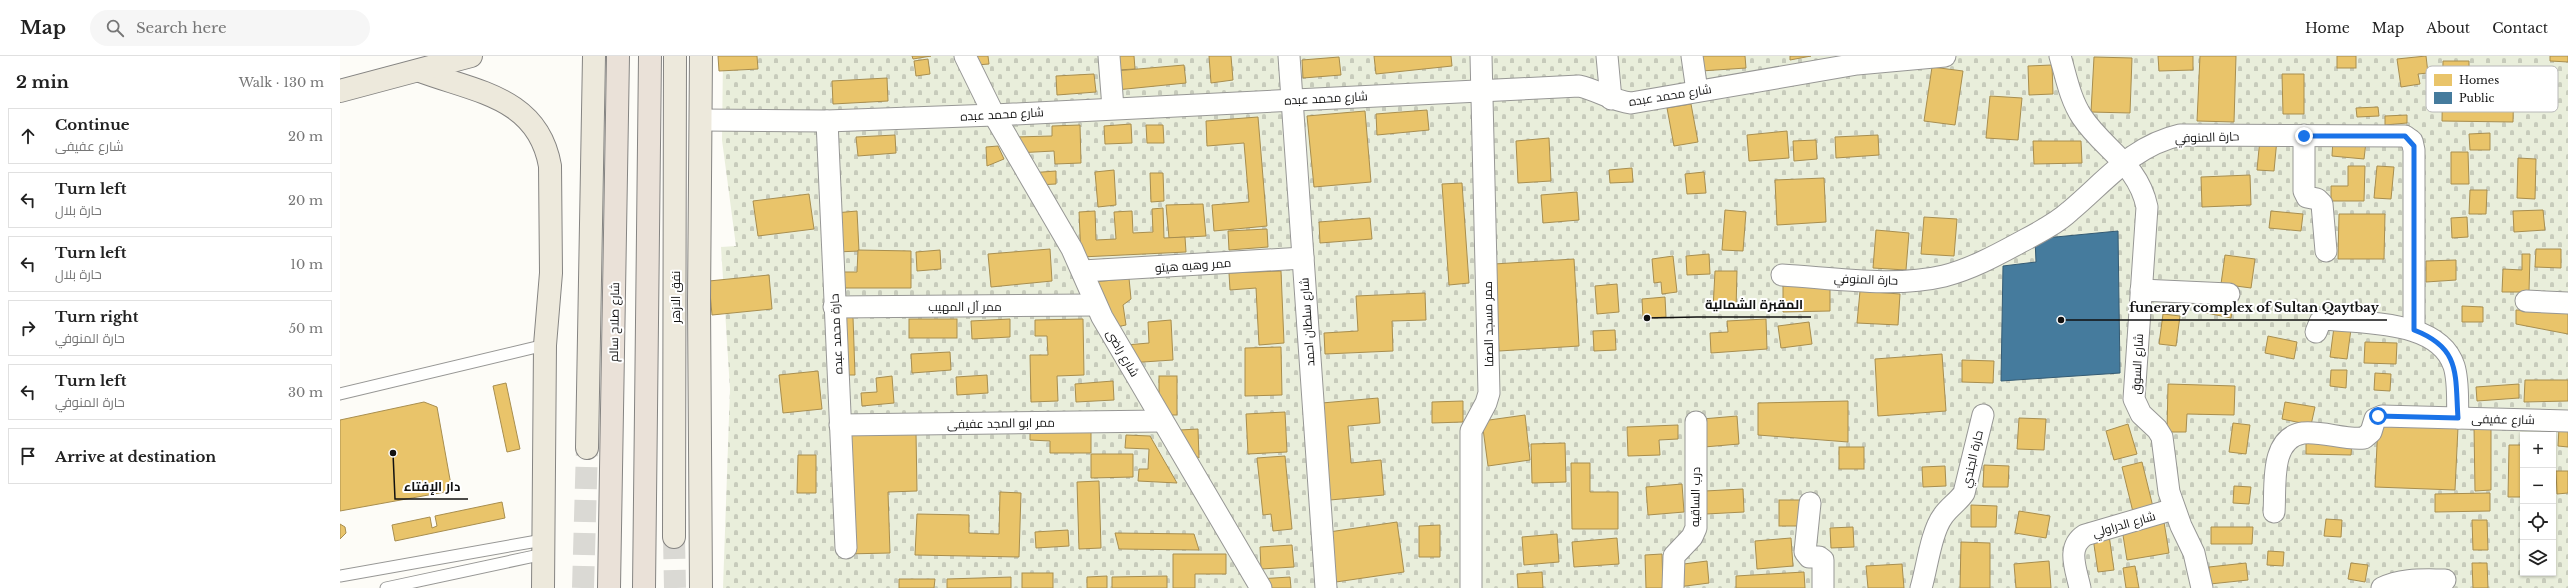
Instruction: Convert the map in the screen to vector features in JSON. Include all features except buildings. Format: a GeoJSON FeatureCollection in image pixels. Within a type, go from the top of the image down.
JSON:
{"type":"FeatureCollection","features":[{"type":"Feature","properties":{"kind":"highway","name":"شارع صلاح سالم"},"geometry":{"type":"LineString","coordinates":[[609,588],[618,56]]}},
{"type":"Feature","properties":{"kind":"highway"},"geometry":{"type":"LineString","coordinates":[[644,588],[650,56]]}},
{"type":"Feature","properties":{"kind":"main road"},"geometry":{"type":"LineString","coordinates":[[340,91],[420,71],[471,56]]}},
{"type":"Feature","properties":{"kind":"main road"},"geometry":{"type":"LineString","coordinates":[[587,448],[594,56]]}},
{"type":"Feature","properties":{"kind":"main road","name":"نفق الازهر"},"geometry":{"type":"LineString","coordinates":[[674,537],[675,56]]}},
{"type":"Feature","properties":{"kind":"main road"},"geometry":{"type":"LineString","coordinates":[[701,56],[699,310],[701,588]]}},
{"type":"Feature","properties":{"kind":"main road"},"geometry":{"type":"LineString","coordinates":[[420,71],[482,93],[515,108],[528,118],[543,140],[550,174],[550,296],[545,346],[543,588]]}},
{"type":"Feature","properties":{"kind":"street","name":"شارع راضى"},"geometry":{"type":"LineString","coordinates":[[965,56],[994,115],[1072,249],[1083,272],[1096,306],[1261,588]]}},
{"type":"Feature","properties":{"kind":"street"},"geometry":{"type":"LineString","coordinates":[[1109,56],[1113,108]]}},
{"type":"Feature","properties":{"kind":"street","name":"شارع سلطان احمد"},"geometry":{"type":"LineString","coordinates":[[1289,56],[1326,588]]}},
{"type":"Feature","properties":{"kind":"street","name":"ممر مسجد الصفا"},"geometry":{"type":"LineString","coordinates":[[1471,588],[1471,431],[1486,403],[1489,393],[1481,56]]}},
{"type":"Feature","properties":{"kind":"street"},"geometry":{"type":"LineString","coordinates":[[1607,56],[1611,98]]}},
{"type":"Feature","properties":{"kind":"street"},"geometry":{"type":"LineString","coordinates":[[1692,56],[1697,91]]}},
{"type":"Feature","properties":{"kind":"street","name":"شارع محمد عبده"},"geometry":{"type":"LineString","coordinates":[[700,120],[827,121],[994,115],[1113,108],[1483,92],[1579,86],[1590,88],[1611,98],[1631,103],[1857,64],[1945,56]]}},
{"type":"Feature","properties":{"kind":"street","name":"شارع السوق"},"geometry":{"type":"LineString","coordinates":[[2060,56],[2074,101],[2082,117],[2124,161],[2144,190],[2147,207],[2134,399],[2141,414],[2157,429],[2162,437],[2174,509],[2194,553],[2202,588]]}},
{"type":"Feature","properties":{"kind":"street","name":"حارة محمد عبده"},"geometry":{"type":"LineString","coordinates":[[827,121],[834,307],[846,548]]}},
{"type":"Feature","properties":{"kind":"street","name":"حارة المنوفي"},"geometry":{"type":"LineString","coordinates":[[1782,275],[1890,282],[1944,276],[1986,261],[2069,212],[2124,161],[2152,144],[2180,135],[2405,136],[2412,141],[2414,150],[2414,330]]}},
{"type":"Feature","properties":{"kind":"street"},"geometry":{"type":"LineString","coordinates":[[2304,136],[2304,191],[2307,197],[2317,199],[2322,204],[2326,251]]}},
{"type":"Feature","properties":{"kind":"street","name":"ممر وهبه هيتو"},"geometry":{"type":"LineString","coordinates":[[1083,272],[1303,258]]}},
{"type":"Feature","properties":{"kind":"street"},"geometry":{"type":"LineString","coordinates":[[2141,290],[2229,294]]}},
{"type":"Feature","properties":{"kind":"street"},"geometry":{"type":"LineString","coordinates":[[2526,302],[2568,303]]}},
{"type":"Feature","properties":{"kind":"street","name":"ممر آل المهيب"},"geometry":{"type":"LineString","coordinates":[[834,307],[1096,306]]}},
{"type":"Feature","properties":{"kind":"street"},"geometry":{"type":"LineString","coordinates":[[2316,332],[2320,322],[2327,319],[2414,330],[2431,337],[2446,350],[2454,367],[2458,418]]}},
{"type":"Feature","properties":{"kind":"street","name":"حارة الجندي"},"geometry":{"type":"LineString","coordinates":[[1921,588],[1938,524],[1944,515],[1958,503],[1964,493],[1983,415]]}},
{"type":"Feature","properties":{"kind":"street","name":"شارع عفيفى"},"geometry":{"type":"LineString","coordinates":[[2274,512],[2278,453],[2291,437],[2303,433],[2364,438],[2371,432],[2375,419],[2378,416],[2568,421]]}},
{"type":"Feature","properties":{"kind":"street","name":"ممر ابو المجد عفيفى"},"geometry":{"type":"LineString","coordinates":[[840,425],[1162,421]]}},
{"type":"Feature","properties":{"kind":"street","name":"درب الساقيه"},"geometry":{"type":"LineString","coordinates":[[1673,588],[1674,556],[1692,537],[1696,528],[1696,422]]}},
{"type":"Feature","properties":{"kind":"street"},"geometry":{"type":"LineString","coordinates":[[1810,503],[1804,552],[1809,557],[1819,557],[1823,560],[1823,588]]}},
{"type":"Feature","properties":{"kind":"street","name":"شارع الدراولي"},"geometry":{"type":"LineString","coordinates":[[2080,588],[2073,554],[2079,539],[2085,535],[2174,509]]}},
{"type":"Feature","properties":{"kind":"street"},"geometry":{"type":"LineString","coordinates":[[2382,588],[2392,583],[2408,580],[2445,580]]}},
{"type":"Feature","properties":{"kind":"lane"},"geometry":{"type":"LineString","coordinates":[[340,394],[545,346]]}},
{"type":"Feature","properties":{"kind":"lane"},"geometry":{"type":"LineString","coordinates":[[340,576],[446,558],[544,548]]}},
{"type":"Feature","properties":{"kind":"lane"},"geometry":{"type":"LineString","coordinates":[[389,588],[408,586],[544,548]]}},
{"type":"Feature","properties":{"kind":"lane"},"geometry":{"type":"LineString","coordinates":[[446,558],[449,575]]}},
{"type":"Feature","properties":{"kind":"green space"},"geometry":{"type":"Polygon","coordinates":[[[723,56],[2568,56],[2568,588],[723,588],[730,389],[721,247],[736,246],[722,140],[723,56]]]}},
{"type":"Feature","properties":{"kind":"tunnel"},"geometry":{"type":"LineString","coordinates":[[583,588],[587,448]]}},
{"type":"Feature","properties":{"kind":"tunnel"},"geometry":{"type":"LineString","coordinates":[[674,537],[675,588]]}},
{"type":"Feature","properties":{"kind":"place","name":"المقبرة الشمالية"},"geometry":{"type":"Point","coordinates":[1647,318]}},
{"type":"Feature","properties":{"kind":"place","name":"funerary complex of Sultan Qaytbay"},"geometry":{"type":"Point","coordinates":[2061,320]}},
{"type":"Feature","properties":{"kind":"place","name":"دار الإفتاء"},"geometry":{"type":"Point","coordinates":[393,453]}},
{"type":"Feature","properties":{"kind":"route"},"geometry":{"type":"LineString","coordinates":[[2304,136],[2405,136],[2412,141],[2414,146],[2414,330],[2431,337],[2446,350],[2454,367],[2458,418],[2378,416]]}}]}
